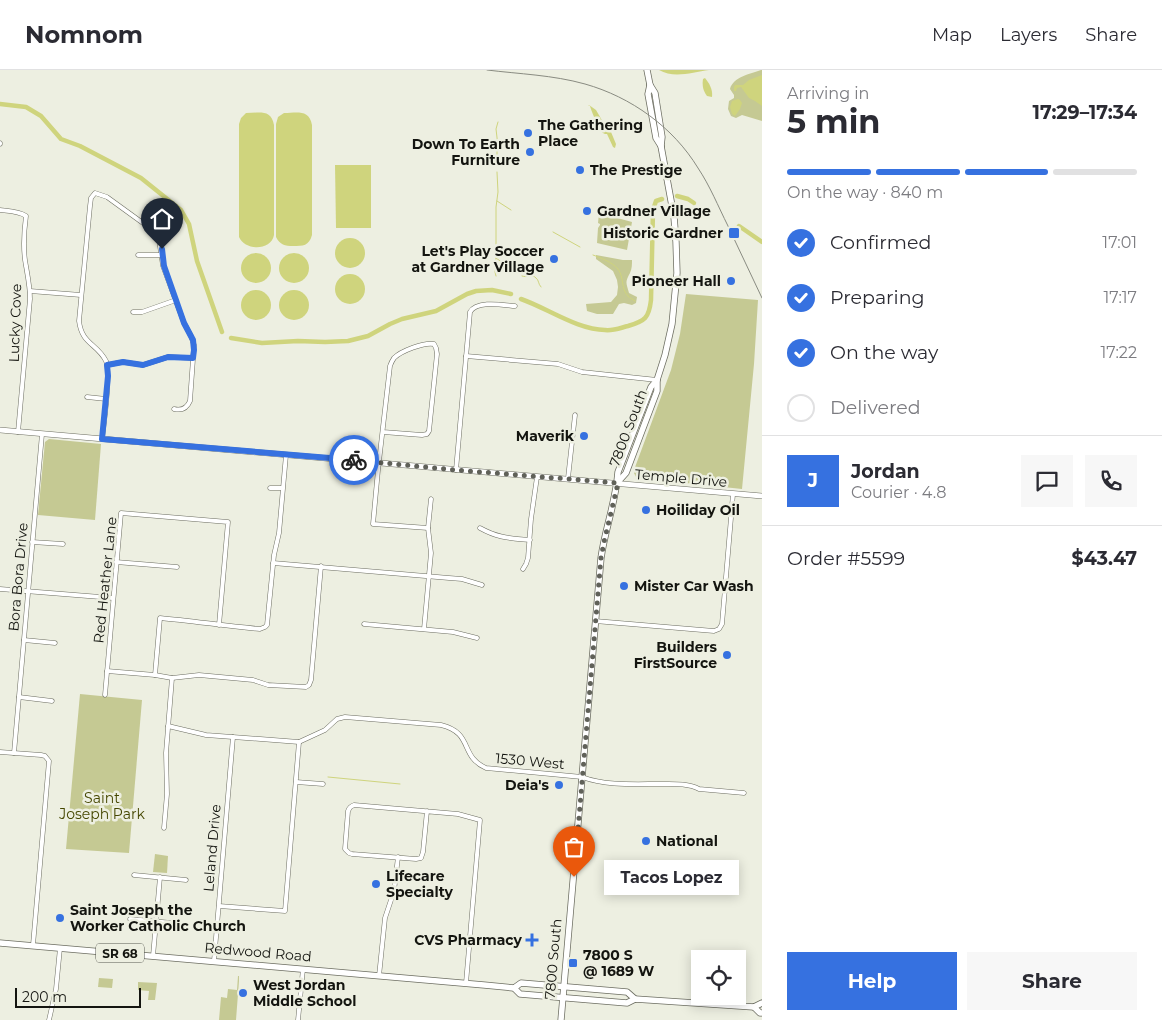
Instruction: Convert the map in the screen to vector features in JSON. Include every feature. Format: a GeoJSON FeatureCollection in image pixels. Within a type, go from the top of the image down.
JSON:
{"type":"FeatureCollection","features":[{"type":"Feature","properties":{"kind":"main road","name":"7800 South"},"geometry":{"type":"LineString","coordinates":[[560,1020],[595,621],[604,542],[618,483],[626,473],[657,390],[657,380],[672,324],[677,273],[675,226],[661,146],[662,137],[655,93],[650,85],[647,71]]}},
{"type":"Feature","properties":{"kind":"main road","name":"Redwood Road"},"geometry":{"type":"LineString","coordinates":[[0,943],[466,983],[514,988],[520,994],[627,1004],[635,999],[754,1007]]}},
{"type":"Feature","properties":{"kind":"main road","name":"Redwood Road"},"geometry":{"type":"LineString","coordinates":[[514,988],[521,983],[627,992],[635,999]]}},
{"type":"Feature","properties":{"kind":"main road"},"geometry":{"type":"LineString","coordinates":[[762,1003],[754,1007],[762,1013]]}},
{"type":"Feature","properties":{"kind":"street"},"geometry":{"type":"LineString","coordinates":[[102,439],[108,376],[107,365],[102,355],[86,340],[80,329],[79,321],[91,198],[95,193],[107,197],[155,232],[161,244],[164,266],[184,323],[193,340],[194,350],[190,401],[184,409],[174,410]]}},
{"type":"Feature","properties":{"kind":"street","name":"Lucky Cove"},"geometry":{"type":"LineString","coordinates":[[0,210],[22,213],[26,216],[24,250],[30,291],[18,432]]}},
{"type":"Feature","properties":{"kind":"street"},"geometry":{"type":"LineString","coordinates":[[138,256],[162,255]]}},
{"type":"Feature","properties":{"kind":"street"},"geometry":{"type":"LineString","coordinates":[[30,291],[81,295]]}},
{"type":"Feature","properties":{"kind":"street"},"geometry":{"type":"LineString","coordinates":[[133,312],[142,312],[176,300]]}},
{"type":"Feature","properties":{"kind":"street"},"geometry":{"type":"LineString","coordinates":[[456,470],[469,315],[472,308],[476,306],[493,304],[515,306]]}},
{"type":"Feature","properties":{"kind":"street"},"geometry":{"type":"LineString","coordinates":[[383,432],[422,435],[427,434],[429,431],[437,354],[435,346],[426,344],[403,352],[392,361],[388,372],[374,524],[428,528]]}},
{"type":"Feature","properties":{"kind":"street"},"geometry":{"type":"LineString","coordinates":[[466,356],[558,364],[582,372],[657,380]]}},
{"type":"Feature","properties":{"kind":"street"},"geometry":{"type":"LineString","coordinates":[[107,365],[123,362],[143,365],[168,357],[193,358]]}},
{"type":"Feature","properties":{"kind":"street"},"geometry":{"type":"LineString","coordinates":[[87,397],[106,399]]}},
{"type":"Feature","properties":{"kind":"street"},"geometry":{"type":"LineString","coordinates":[[568,478],[574,415]]}},
{"type":"Feature","properties":{"kind":"street","name":"Temple Drive"},"geometry":{"type":"LineString","coordinates":[[0,430],[762,496]]}},
{"type":"Feature","properties":{"kind":"street","name":"Bora Bora Drive"},"geometry":{"type":"LineString","coordinates":[[14,753],[42,434]]}},
{"type":"Feature","properties":{"kind":"street"},"geometry":{"type":"LineString","coordinates":[[155,675],[160,618],[260,629],[265,627],[268,622],[286,454]]}},
{"type":"Feature","properties":{"kind":"street"},"geometry":{"type":"LineString","coordinates":[[522,569],[527,562],[538,477]]}},
{"type":"Feature","properties":{"kind":"street"},"geometry":{"type":"LineString","coordinates":[[270,488],[282,488]]}},
{"type":"Feature","properties":{"kind":"street"},"geometry":{"type":"LineString","coordinates":[[595,621],[714,631],[719,629],[722,624],[733,494]]}},
{"type":"Feature","properties":{"kind":"street"},"geometry":{"type":"LineString","coordinates":[[424,629],[431,553],[428,528],[431,499]]}},
{"type":"Feature","properties":{"kind":"street","name":"Red Heather Lane"},"geometry":{"type":"LineString","coordinates":[[105,695],[121,513],[228,522],[219,625]]}},
{"type":"Feature","properties":{"kind":"street"},"geometry":{"type":"LineString","coordinates":[[480,528],[502,538],[530,540]]}},
{"type":"Feature","properties":{"kind":"street"},"geometry":{"type":"LineString","coordinates":[[32,542],[63,544]]}},
{"type":"Feature","properties":{"kind":"street"},"geometry":{"type":"LineString","coordinates":[[116,562],[176,567]]}},
{"type":"Feature","properties":{"kind":"street"},"geometry":{"type":"LineString","coordinates":[[273,563],[429,576],[462,580],[482,585]]}},
{"type":"Feature","properties":{"kind":"street"},"geometry":{"type":"LineString","coordinates":[[107,670],[172,678],[199,675],[248,679],[268,685],[301,687],[309,685],[321,566]]}},
{"type":"Feature","properties":{"kind":"street"},"geometry":{"type":"LineString","coordinates":[[0,589],[114,598]]}},
{"type":"Feature","properties":{"kind":"street"},"geometry":{"type":"LineString","coordinates":[[364,624],[453,632],[477,638]]}},
{"type":"Feature","properties":{"kind":"street"},"geometry":{"type":"LineString","coordinates":[[24,640],[55,642]]}},
{"type":"Feature","properties":{"kind":"street"},"geometry":{"type":"LineString","coordinates":[[164,828],[167,794],[165,761],[172,678]]}},
{"type":"Feature","properties":{"kind":"street"},"geometry":{"type":"LineString","coordinates":[[19,698],[52,700]]}},
{"type":"Feature","properties":{"kind":"street","name":"1530 West"},"geometry":{"type":"LineString","coordinates":[[299,742],[325,730],[334,721],[341,718],[350,717],[441,724],[457,731],[473,760],[486,768],[582,777],[602,782],[675,784],[693,786],[699,789],[744,793]]}},
{"type":"Feature","properties":{"kind":"street"},"geometry":{"type":"LineString","coordinates":[[168,726],[198,734],[299,742],[285,911],[219,906]]}},
{"type":"Feature","properties":{"kind":"street","name":"Leland Drive"},"geometry":{"type":"LineString","coordinates":[[214,961],[233,737]]}},
{"type":"Feature","properties":{"kind":"street"},"geometry":{"type":"LineString","coordinates":[[0,752],[41,755],[48,759],[49,764],[33,946]]}},
{"type":"Feature","properties":{"kind":"street"},"geometry":{"type":"LineString","coordinates":[[296,782],[323,784]]}},
{"type":"Feature","properties":{"kind":"street"},"geometry":{"type":"LineString","coordinates":[[427,811],[421,858],[352,854],[347,851],[345,846],[348,811],[354,805],[427,811],[458,814],[480,820],[466,983]]}},
{"type":"Feature","properties":{"kind":"street"},"geometry":{"type":"LineString","coordinates":[[379,976],[385,918],[394,891],[398,857]]}},
{"type":"Feature","properties":{"kind":"street"},"geometry":{"type":"LineString","coordinates":[[134,875],[186,880]]}},
{"type":"Feature","properties":{"kind":"street"},"geometry":{"type":"LineString","coordinates":[[153,956],[160,877]]}},
{"type":"Feature","properties":{"kind":"street"},"geometry":{"type":"LineString","coordinates":[[130,919],[183,924]]}},
{"type":"Feature","properties":{"kind":"street"},"geometry":{"type":"LineString","coordinates":[[48,1020],[56,988],[60,948]]}},
{"type":"Feature","properties":{"kind":"street"},"geometry":{"type":"LineString","coordinates":[[298,1020],[303,969]]}},
{"type":"Feature","properties":{"kind":"green space"},"geometry":{"type":"Polygon","coordinates":[[[762,70],[762,121],[742,115],[736,118],[731,116],[728,109],[729,101],[734,98],[730,89],[732,85],[742,76],[762,70]]]}},
{"type":"Feature","properties":{"kind":"green space"},"geometry":{"type":"Polygon","coordinates":[[[599,213],[632,222],[627,250],[597,243],[600,225],[598,223],[599,213]]]}},
{"type":"Feature","properties":{"kind":"green space"},"geometry":{"type":"Polygon","coordinates":[[[596,255],[632,260],[627,284],[629,293],[637,297],[636,303],[632,305],[619,304],[613,314],[597,314],[587,311],[586,304],[611,302],[617,295],[617,280],[613,271],[596,259],[596,255]]]}},
{"type":"Feature","properties":{"kind":"green space"},"geometry":{"type":"Polygon","coordinates":[[[686,294],[758,300],[742,489],[639,478],[634,473],[671,370],[680,334],[686,294]]]}},
{"type":"Feature","properties":{"kind":"green space"},"geometry":{"type":"Polygon","coordinates":[[[49,439],[101,444],[95,520],[38,515],[45,442],[49,439]]]}},
{"type":"Feature","properties":{"kind":"green space","name":"Saint Joseph Park"},"geometry":{"type":"Polygon","coordinates":[[[80,694],[142,700],[129,853],[66,849],[80,694]]]}},
{"type":"Feature","properties":{"kind":"green space"},"geometry":{"type":"Polygon","coordinates":[[[155,854],[168,856],[167,873],[153,872],[155,854]]]}},
{"type":"Feature","properties":{"kind":"green space"},"geometry":{"type":"Polygon","coordinates":[[[238,976],[236,1020],[219,1020],[221,997],[227,998],[228,989],[237,990],[238,976]]]}},
{"type":"Feature","properties":{"kind":"green space"},"geometry":{"type":"Polygon","coordinates":[[[99,978],[113,979],[112,988],[98,987],[99,978]]]}},
{"type":"Feature","properties":{"kind":"green space"},"geometry":{"type":"Polygon","coordinates":[[[138,982],[157,983],[155,1000],[148,1000],[149,991],[138,990],[138,982]]]}},
{"type":"Feature","properties":{"kind":"shaded area"},"geometry":{"type":"Polygon","coordinates":[[[659,70],[709,70],[671,74],[659,70]]]}},
{"type":"Feature","properties":{"kind":"shaded area"},"geometry":{"type":"Polygon","coordinates":[[[762,75],[762,106],[749,98],[741,87],[734,91],[735,85],[743,85],[749,80],[762,75]]]}},
{"type":"Feature","properties":{"kind":"shaded area"},"geometry":{"type":"Polygon","coordinates":[[[705,78],[711,89],[712,97],[707,96],[704,90],[703,79],[705,78]]]}},
{"type":"Feature","properties":{"kind":"shaded area"},"geometry":{"type":"Polygon","coordinates":[[[738,99],[742,103],[735,116],[732,114],[730,107],[732,101],[738,99]]]}},
{"type":"Feature","properties":{"kind":"shaded area"},"geometry":{"type":"Polygon","coordinates":[[[588,105],[596,110],[603,122],[605,122],[616,144],[615,148],[607,134],[601,131],[588,105]]]}},
{"type":"Feature","properties":{"kind":"shaded area"},"geometry":{"type":"Polygon","coordinates":[[[246,113],[268,114],[273,120],[274,125],[274,235],[268,244],[258,247],[247,245],[239,237],[239,124],[241,118],[246,113]]]}},
{"type":"Feature","properties":{"kind":"shaded area"},"geometry":{"type":"Polygon","coordinates":[[[284,113],[305,114],[312,125],[312,235],[305,245],[300,246],[283,244],[276,237],[276,124],[278,117],[284,113]]]}},
{"type":"Feature","properties":{"kind":"shaded area"},"geometry":{"type":"Polygon","coordinates":[[[335,165],[371,165],[371,228],[336,228],[335,165]]]}},
{"type":"Feature","properties":{"kind":"shaded area"},"geometry":{"type":"Polygon","coordinates":[[[350,238],[356,239],[364,247],[364,259],[356,267],[350,268],[344,267],[336,259],[335,253],[336,247],[344,239],[350,238]]]}},
{"type":"Feature","properties":{"kind":"shaded area"},"geometry":{"type":"Polygon","coordinates":[[[256,253],[262,254],[270,262],[270,274],[262,282],[256,283],[250,282],[242,274],[241,268],[242,262],[250,254],[256,253]]]}},
{"type":"Feature","properties":{"kind":"shaded area"},"geometry":{"type":"Polygon","coordinates":[[[294,253],[300,254],[308,262],[308,274],[300,282],[294,283],[288,282],[280,274],[279,268],[280,262],[288,254],[294,253]]]}},
{"type":"Feature","properties":{"kind":"shaded area"},"geometry":{"type":"Polygon","coordinates":[[[350,274],[356,275],[364,283],[364,295],[356,303],[350,304],[344,303],[336,295],[335,289],[336,283],[344,275],[350,274]]]}},
{"type":"Feature","properties":{"kind":"shaded area"},"geometry":{"type":"Polygon","coordinates":[[[256,290],[262,291],[270,299],[270,311],[262,319],[256,320],[250,319],[242,311],[241,305],[242,299],[250,291],[256,290]]]}},
{"type":"Feature","properties":{"kind":"shaded area"},"geometry":{"type":"Polygon","coordinates":[[[294,290],[300,291],[308,299],[308,311],[300,319],[294,320],[288,319],[280,311],[279,305],[280,299],[288,291],[294,290]]]}},
{"type":"Feature","properties":{"kind":"waterway"},"geometry":{"type":"LineString","coordinates":[[0,104],[26,107],[41,116],[61,139],[80,146],[141,178],[181,210],[189,224],[197,261],[222,332]]}},
{"type":"Feature","properties":{"kind":"waterway"},"geometry":{"type":"LineString","coordinates":[[497,165],[498,146],[496,129],[498,122]]}},
{"type":"Feature","properties":{"kind":"waterway"},"geometry":{"type":"LineString","coordinates":[[496,276],[497,172]]}},
{"type":"Feature","properties":{"kind":"waterway"},"geometry":{"type":"LineString","coordinates":[[677,196],[694,203]]}},
{"type":"Feature","properties":{"kind":"waterway"},"geometry":{"type":"LineString","coordinates":[[521,299],[573,323],[595,329],[614,330],[634,324],[645,318],[649,311],[651,300],[653,210],[656,201],[662,199]]}},
{"type":"Feature","properties":{"kind":"waterway"},"geometry":{"type":"LineString","coordinates":[[497,201],[511,210]]}},
{"type":"Feature","properties":{"kind":"waterway"},"geometry":{"type":"LineString","coordinates":[[739,226],[762,242]]}},
{"type":"Feature","properties":{"kind":"waterway"},"geometry":{"type":"LineString","coordinates":[[553,232],[580,247]]}},
{"type":"Feature","properties":{"kind":"waterway"},"geometry":{"type":"LineString","coordinates":[[593,255],[610,262],[618,269],[626,293],[635,301]]}},
{"type":"Feature","properties":{"kind":"waterway"},"geometry":{"type":"LineString","coordinates":[[496,258],[510,268]]}},
{"type":"Feature","properties":{"kind":"waterway"},"geometry":{"type":"LineString","coordinates":[[522,276],[535,277],[541,287]]}},
{"type":"Feature","properties":{"kind":"waterway"},"geometry":{"type":"LineString","coordinates":[[231,338],[262,343],[348,341],[368,336],[402,319],[436,311],[476,291],[492,290],[511,294]]}},
{"type":"Feature","properties":{"kind":"waterway"},"geometry":{"type":"LineString","coordinates":[[328,777],[400,784]]}},
{"type":"Feature","properties":{"kind":"tram line"},"geometry":{"type":"LineString","coordinates":[[487,70],[548,77],[585,84],[634,105],[663,127],[688,153],[702,175],[714,196],[762,298]]}},
{"type":"Feature","properties":{"kind":"way so far"},"geometry":{"type":"LineString","coordinates":[[354,460],[618,483],[601,558],[574,877]]}},
{"type":"Feature","properties":{"kind":"place","name":"The Gathering Place"},"geometry":{"type":"Point","coordinates":[528,133]}},
{"type":"Feature","properties":{"kind":"place","name":"Down To Earth Furniture"},"geometry":{"type":"Point","coordinates":[530,152]}},
{"type":"Feature","properties":{"kind":"place","name":"The Prestige"},"geometry":{"type":"Point","coordinates":[580,170]}},
{"type":"Feature","properties":{"kind":"place","name":"Gardner Village"},"geometry":{"type":"Point","coordinates":[587,211]}},
{"type":"Feature","properties":{"kind":"place","name":"Historic Gardner"},"geometry":{"type":"Point","coordinates":[734,233]}},
{"type":"Feature","properties":{"kind":"place","name":"Let's Play Soccer at Gardner Village"},"geometry":{"type":"Point","coordinates":[554,259]}},
{"type":"Feature","properties":{"kind":"place","name":"Pioneer Hall"},"geometry":{"type":"Point","coordinates":[731,281]}},
{"type":"Feature","properties":{"kind":"place","name":"Maverik"},"geometry":{"type":"Point","coordinates":[584,436]}},
{"type":"Feature","properties":{"kind":"place","name":"Hoiliday Oil"},"geometry":{"type":"Point","coordinates":[646,510]}},
{"type":"Feature","properties":{"kind":"place","name":"Mister Car Wash"},"geometry":{"type":"Point","coordinates":[624,586]}},
{"type":"Feature","properties":{"kind":"place","name":"Builders FirstSource"},"geometry":{"type":"Point","coordinates":[727,655]}},
{"type":"Feature","properties":{"kind":"place","name":"Deia's"},"geometry":{"type":"Point","coordinates":[559,785]}},
{"type":"Feature","properties":{"kind":"place","name":"National"},"geometry":{"type":"Point","coordinates":[646,841]}},
{"type":"Feature","properties":{"kind":"place","name":"Tacos Lopez"},"geometry":{"type":"Point","coordinates":[574,877]}},
{"type":"Feature","properties":{"kind":"place","name":"Lifecare Specialty"},"geometry":{"type":"Point","coordinates":[376,884]}},
{"type":"Feature","properties":{"kind":"place","name":"Saint Joseph the Worker Catholic Church"},"geometry":{"type":"Point","coordinates":[60,918]}},
{"type":"Feature","properties":{"kind":"place","name":"CVS Pharmacy"},"geometry":{"type":"Point","coordinates":[532,940]}},
{"type":"Feature","properties":{"kind":"place","name":"7800 S @ 1689 W"},"geometry":{"type":"Point","coordinates":[573,963]}},
{"type":"Feature","properties":{"kind":"place","name":"West Jordan Middle School"},"geometry":{"type":"Point","coordinates":[243,993]}},
{"type":"Feature","properties":{"kind":"route"},"geometry":{"type":"LineString","coordinates":[[162,249],[162,261],[184,323],[193,340],[193,358],[168,357],[143,365],[117,362],[107,365],[108,376],[102,439],[354,460]]}}]}
